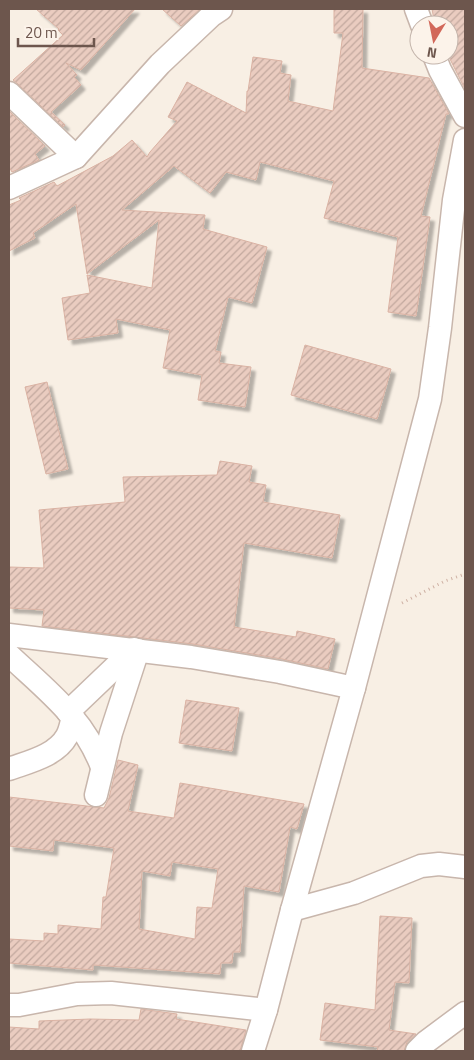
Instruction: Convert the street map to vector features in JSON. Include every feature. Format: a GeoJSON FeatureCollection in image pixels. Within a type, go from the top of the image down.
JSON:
{"type":"FeatureCollection","features":[{"type":"Feature","properties":{"kind":"street"},"geometry":{"type":"LineString","coordinates":[[9,188],[76,157],[160,64],[212,15],[221,9]]}},
{"type":"Feature","properties":{"kind":"street"},"geometry":{"type":"LineString","coordinates":[[438,65],[465,116]]}},
{"type":"Feature","properties":{"kind":"street"},"geometry":{"type":"LineString","coordinates":[[9,93],[76,157]]}},
{"type":"Feature","properties":{"kind":"street"},"geometry":{"type":"LineString","coordinates":[[253,1051],[266,1010],[354,688],[430,399],[454,200],[465,140]]}},
{"type":"Feature","properties":{"kind":"street"},"geometry":{"type":"LineString","coordinates":[[9,635],[136,650],[270,671],[354,688]]}},
{"type":"Feature","properties":{"kind":"street"},"geometry":{"type":"LineString","coordinates":[[9,770],[26,764],[57,748],[66,737],[71,715],[136,650]]}},
{"type":"Feature","properties":{"kind":"street"},"geometry":{"type":"LineString","coordinates":[[96,795],[117,712],[136,650]]}},
{"type":"Feature","properties":{"kind":"street"},"geometry":{"type":"LineString","coordinates":[[9,655],[46,686],[71,715],[89,738],[102,767]]}},
{"type":"Feature","properties":{"kind":"street"},"geometry":{"type":"LineString","coordinates":[[292,910],[354,893],[421,866],[439,864],[465,867]]}},
{"type":"Feature","properties":{"kind":"street"},"geometry":{"type":"LineString","coordinates":[[9,1005],[77,994],[111,993],[266,1010]]}},
{"type":"Feature","properties":{"kind":"street"},"geometry":{"type":"LineString","coordinates":[[417,1051],[465,1013]]}},
{"type":"Feature","properties":{"kind":"path"},"geometry":{"type":"LineString","coordinates":[[373,618],[465,574]]}},
{"type":"Feature","properties":{"kind":"building"},"geometry":{"type":"Polygon","coordinates":[[[36,9],[135,9],[81,70],[66,63],[77,75],[74,77],[81,85],[51,112],[65,125],[63,127],[13,80],[63,35],[59,29],[36,9]]]}},
{"type":"Feature","properties":{"kind":"building"},"geometry":{"type":"Polygon","coordinates":[[[162,9],[200,9],[181,26],[162,9]]]}},
{"type":"Feature","properties":{"kind":"building"},"geometry":{"type":"Polygon","coordinates":[[[334,9],[363,9],[362,68],[429,78],[449,114],[446,114],[421,216],[430,217],[416,316],[388,312],[398,237],[324,218],[334,181],[260,162],[256,180],[226,172],[210,193],[174,166],[122,210],[205,215],[203,229],[267,247],[252,303],[228,297],[215,351],[221,352],[219,363],[251,367],[245,407],[198,400],[202,375],[163,368],[170,330],[116,319],[118,333],[68,340],[62,298],[90,293],[87,275],[152,288],[159,220],[87,274],[76,204],[33,233],[35,238],[9,251],[9,205],[21,200],[19,198],[54,182],[57,186],[113,156],[132,140],[147,157],[177,121],[168,117],[187,82],[246,113],[247,91],[253,57],[282,61],[280,73],[291,75],[288,101],[333,111],[343,33],[334,33],[334,9]]]}},
{"type":"Feature","properties":{"kind":"building"},"geometry":{"type":"Polygon","coordinates":[[[432,9],[465,9],[465,89],[453,65],[459,65],[459,15],[433,15],[432,9]]]}},
{"type":"Feature","properties":{"kind":"building"},"geometry":{"type":"Polygon","coordinates":[[[9,111],[45,146],[35,154],[39,160],[12,172],[9,167],[9,111]]]}},
{"type":"Feature","properties":{"kind":"building"},"geometry":{"type":"Polygon","coordinates":[[[305,345],[391,369],[377,419],[291,395],[305,345]]]}},
{"type":"Feature","properties":{"kind":"building"},"geometry":{"type":"Polygon","coordinates":[[[47,382],[68,469],[46,474],[25,387],[47,382]]]}},
{"type":"Feature","properties":{"kind":"building"},"geometry":{"type":"Polygon","coordinates":[[[220,461],[252,466],[249,482],[266,485],[263,502],[340,515],[332,558],[244,543],[234,627],[296,637],[297,631],[335,639],[328,669],[193,644],[42,626],[44,610],[9,608],[9,567],[44,568],[39,510],[125,502],[123,477],[217,475],[220,461]]]}},
{"type":"Feature","properties":{"kind":"building"},"geometry":{"type":"Polygon","coordinates":[[[186,700],[239,708],[232,751],[179,743],[186,700]]]}},
{"type":"Feature","properties":{"kind":"building"},"geometry":{"type":"Polygon","coordinates":[[[118,760],[138,765],[128,811],[174,818],[180,783],[304,804],[297,829],[290,827],[279,892],[244,886],[240,952],[233,952],[232,963],[221,963],[220,974],[93,965],[93,970],[9,963],[9,939],[44,941],[44,933],[58,934],[58,925],[101,929],[103,897],[106,897],[114,848],[54,840],[53,851],[9,846],[9,797],[104,808],[109,798],[118,760]],[[172,862],[170,876],[142,871],[139,929],[195,939],[197,907],[212,908],[218,869],[172,862]]]}},
{"type":"Feature","properties":{"kind":"building"},"geometry":{"type":"Polygon","coordinates":[[[380,916],[412,918],[409,983],[395,982],[389,1030],[416,1034],[407,1042],[404,1051],[377,1051],[378,1047],[320,1040],[325,1003],[375,1010],[380,916]]]}},
{"type":"Feature","properties":{"kind":"building"},"geometry":{"type":"Polygon","coordinates":[[[141,1009],[177,1014],[176,1019],[246,1030],[240,1051],[9,1051],[9,1027],[39,1029],[39,1021],[139,1020],[141,1009]]]}}]}
